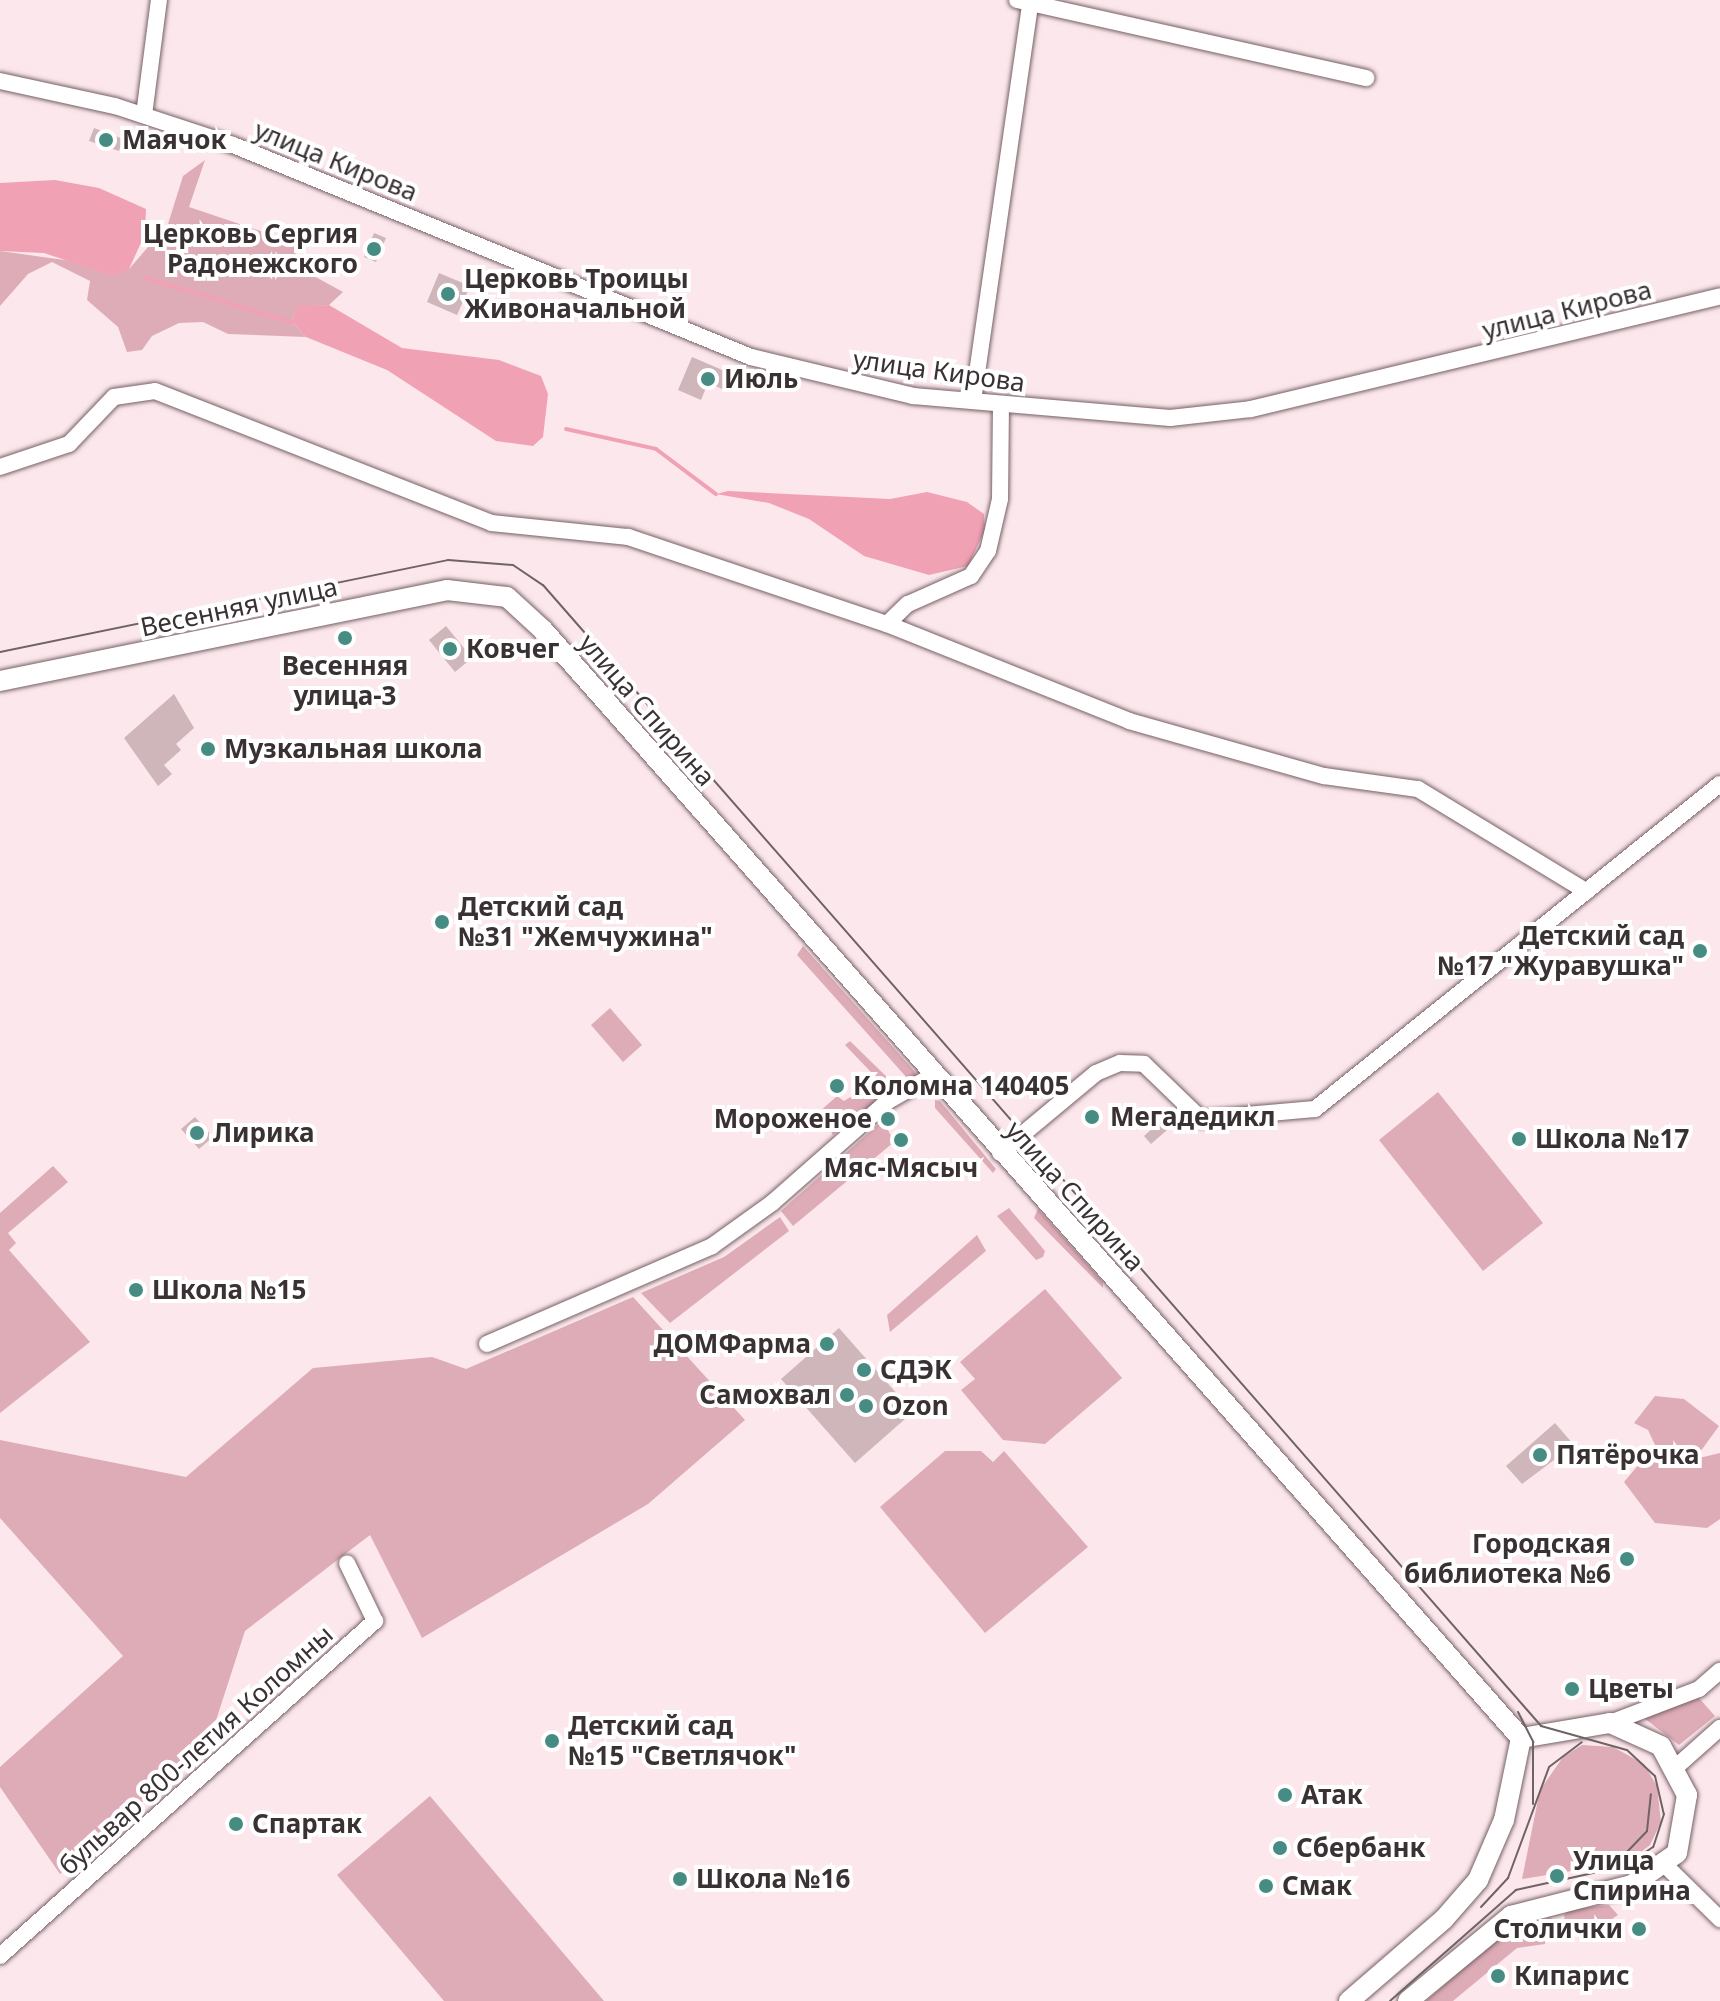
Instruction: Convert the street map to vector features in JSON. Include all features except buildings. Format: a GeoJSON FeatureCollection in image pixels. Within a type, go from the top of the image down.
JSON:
{"type":"FeatureCollection","features":[{"type":"Feature","properties":{"kind":"main road","name":"Весенняя улица"},"geometry":{"type":"LineString","coordinates":[[0,681],[411,596],[447,590],[488,593]]}},
{"type":"Feature","properties":{"kind":"main road","name":"улица Спирина"},"geometry":{"type":"LineString","coordinates":[[488,593],[507,597],[543,630],[932,1076],[1521,1738]]}},
{"type":"Feature","properties":{"kind":"main road"},"geometry":{"type":"LineString","coordinates":[[1349,2001],[1444,1919],[1478,1880],[1504,1820],[1521,1738],[1610,1723],[1661,1746],[1676,1767],[1687,1816],[1666,1866],[1632,1885],[1511,1916],[1408,2001]]}},
{"type":"Feature","properties":{"kind":"street"},"geometry":{"type":"LineString","coordinates":[[144,115],[159,0]]}},
{"type":"Feature","properties":{"kind":"street"},"geometry":{"type":"LineString","coordinates":[[973,401],[1023,3],[1366,78]]}},
{"type":"Feature","properties":{"kind":"street","name":"улица Кирова"},"geometry":{"type":"LineString","coordinates":[[0,81],[144,115],[233,145],[751,357],[846,384],[973,401],[1170,418],[1251,409],[1720,296]]}},
{"type":"Feature","properties":{"kind":"street"},"geometry":{"type":"LineString","coordinates":[[0,467],[69,444],[114,397],[155,391],[492,523],[628,537],[887,624],[1129,721],[1324,776],[1418,789],[1586,891]]}},
{"type":"Feature","properties":{"kind":"street"},"geometry":{"type":"LineString","coordinates":[[887,624],[908,604],[971,576],[988,551],[1000,499],[1001,404]]}},
{"type":"Feature","properties":{"kind":"street"},"geometry":{"type":"LineString","coordinates":[[1000,1153],[1096,1073],[1120,1063],[1144,1064],[1201,1119],[1315,1109],[1720,784]]}},
{"type":"Feature","properties":{"kind":"street"},"geometry":{"type":"LineString","coordinates":[[487,1344],[712,1246],[772,1203],[888,1101],[932,1076]]}},
{"type":"Feature","properties":{"kind":"street","name":"бульвар 800-летия Коломны"},"geometry":{"type":"LineString","coordinates":[[0,1956],[375,1621],[347,1563]]}},
{"type":"Feature","properties":{"kind":"street"},"geometry":{"type":"LineString","coordinates":[[1610,1723],[1699,1689],[1720,1671]]}},
{"type":"Feature","properties":{"kind":"street"},"geometry":{"type":"LineString","coordinates":[[1676,1767],[1720,1728]]}},
{"type":"Feature","properties":{"kind":"street"},"geometry":{"type":"LineString","coordinates":[[1666,1866],[1720,1919]]}},
{"type":"Feature","properties":{"kind":"shaded area"},"geometry":{"type":"Polygon","coordinates":[[[205,160],[189,207],[299,244],[292,264],[343,292],[329,305],[297,307],[292,322],[306,337],[228,334],[203,322],[179,323],[152,336],[142,350],[127,352],[118,327],[87,300],[90,281],[52,262],[28,274],[0,306],[0,251],[129,269],[168,224],[183,176],[205,160]]]}},
{"type":"Feature","properties":{"kind":"shaded area"},"geometry":{"type":"Polygon","coordinates":[[[55,180],[99,188],[146,209],[145,234],[129,269],[113,276],[44,253],[0,251],[0,183],[55,180]]]}},
{"type":"Feature","properties":{"kind":"shaded area"},"geometry":{"type":"Polygon","coordinates":[[[329,305],[402,348],[499,360],[541,376],[548,394],[543,437],[533,446],[496,441],[387,370],[306,337],[292,322],[297,306],[329,305]]]}},
{"type":"Feature","properties":{"kind":"shaded area"},"geometry":{"type":"Polygon","coordinates":[[[728,491],[890,499],[927,492],[967,502],[984,514],[985,530],[968,566],[929,575],[864,556],[809,519],[769,503],[716,494],[728,491]]]}},
{"type":"Feature","properties":{"kind":"shaded area"},"geometry":{"type":"Polygon","coordinates":[[[803,946],[915,1072],[916,1078],[908,1079],[797,955],[803,946]]]}},
{"type":"Feature","properties":{"kind":"shaded area"},"geometry":{"type":"Polygon","coordinates":[[[610,1008],[642,1045],[623,1062],[591,1025],[610,1008]]]}},
{"type":"Feature","properties":{"kind":"shaded area"},"geometry":{"type":"Polygon","coordinates":[[[850,1041],[891,1081],[890,1092],[845,1045],[850,1041]]]}},
{"type":"Feature","properties":{"kind":"shaded area"},"geometry":{"type":"Polygon","coordinates":[[[867,1087],[878,1102],[833,1135],[819,1112],[837,1096],[844,1101],[867,1087]]]}},
{"type":"Feature","properties":{"kind":"shaded area"},"geometry":{"type":"Polygon","coordinates":[[[1438,1092],[1543,1223],[1483,1271],[1379,1140],[1438,1092]]]}},
{"type":"Feature","properties":{"kind":"shaded area"},"geometry":{"type":"Polygon","coordinates":[[[935,1100],[940,1101],[996,1169],[993,1173],[935,1108],[935,1100]]]}},
{"type":"Feature","properties":{"kind":"shaded area"},"geometry":{"type":"Polygon","coordinates":[[[883,1120],[894,1142],[793,1226],[781,1211],[883,1120]]]}},
{"type":"Feature","properties":{"kind":"shaded area"},"geometry":{"type":"Polygon","coordinates":[[[53,1166],[68,1182],[8,1233],[16,1243],[9,1250],[90,1342],[0,1413],[0,1213],[53,1166]]]}},
{"type":"Feature","properties":{"kind":"shaded area"},"geometry":{"type":"Polygon","coordinates":[[[1009,1208],[1045,1251],[1043,1257],[1036,1260],[997,1216],[1009,1208]]]}},
{"type":"Feature","properties":{"kind":"shaded area"},"geometry":{"type":"Polygon","coordinates":[[[1038,1209],[1103,1282],[1103,1288],[1034,1218],[1038,1209]]]}},
{"type":"Feature","properties":{"kind":"shaded area"},"geometry":{"type":"Polygon","coordinates":[[[780,1217],[789,1231],[670,1323],[641,1293],[724,1257],[780,1217]]]}},
{"type":"Feature","properties":{"kind":"shaded area"},"geometry":{"type":"Polygon","coordinates":[[[977,1235],[986,1251],[890,1332],[887,1315],[977,1235]]]}},
{"type":"Feature","properties":{"kind":"shaded area"},"geometry":{"type":"Polygon","coordinates":[[[1045,1289],[1122,1378],[1045,1444],[1003,1440],[961,1390],[975,1379],[960,1362],[1045,1289]]]}},
{"type":"Feature","properties":{"kind":"shaded area"},"geometry":{"type":"Polygon","coordinates":[[[633,1297],[745,1420],[648,1504],[422,1638],[370,1535],[245,1631],[208,1745],[60,1874],[0,1787],[0,1767],[123,1656],[0,1518],[0,1440],[186,1477],[313,1368],[432,1357],[466,1369],[633,1297]]]}},
{"type":"Feature","properties":{"kind":"shaded area"},"geometry":{"type":"Polygon","coordinates":[[[1655,1396],[1684,1399],[1719,1426],[1695,1459],[1720,1453],[1720,1519],[1707,1528],[1655,1523],[1624,1482],[1655,1445],[1648,1430],[1634,1423],[1655,1396]]]}},
{"type":"Feature","properties":{"kind":"shaded area"},"geometry":{"type":"Polygon","coordinates":[[[945,1451],[981,1451],[993,1462],[1004,1451],[1088,1547],[985,1633],[880,1507],[945,1451]]]}},
{"type":"Feature","properties":{"kind":"shaded area"},"geometry":{"type":"Polygon","coordinates":[[[1699,1698],[1715,1716],[1679,1745],[1644,1718],[1699,1698]]]}},
{"type":"Feature","properties":{"kind":"shaded area"},"geometry":{"type":"Polygon","coordinates":[[[1582,1745],[1613,1747],[1644,1764],[1657,1786],[1661,1822],[1650,1845],[1628,1862],[1522,1879],[1540,1790],[1563,1757],[1582,1745]]]}},
{"type":"Feature","properties":{"kind":"shaded area"},"geometry":{"type":"Polygon","coordinates":[[[430,1796],[604,2001],[444,2001],[337,1875],[430,1796]]]}},
{"type":"Feature","properties":{"kind":"shaded area"},"geometry":{"type":"Polygon","coordinates":[[[1609,1905],[1618,1915],[1606,1923],[1567,1931],[1564,1915],[1571,1909],[1609,1905]]]}},
{"type":"Feature","properties":{"kind":"shaded area"},"geometry":{"type":"Polygon","coordinates":[[[1551,1917],[1555,1934],[1545,1937],[1545,1944],[1517,1948],[1453,2001],[1426,2001],[1500,1936],[1551,1917]]]}},
{"type":"Feature","properties":{"kind":"waterway"},"geometry":{"type":"LineString","coordinates":[[145,278],[292,322]]}},
{"type":"Feature","properties":{"kind":"waterway"},"geometry":{"type":"LineString","coordinates":[[566,429],[656,449],[716,494]]}},
{"type":"Feature","properties":{"kind":"tram line"},"geometry":{"type":"LineString","coordinates":[[0,652],[448,560],[513,565],[543,585],[1541,1726],[1627,1750],[1655,1776],[1664,1814],[1653,1847],[1625,1866],[1516,1890],[1390,2001]]}},
{"type":"Feature","properties":{"kind":"tram line"},"geometry":{"type":"LineString","coordinates":[[1518,1712],[1533,1742],[1533,1804]]}},
{"type":"Feature","properties":{"kind":"tram line"},"geometry":{"type":"LineString","coordinates":[[1481,1907],[1508,1878],[1549,1767],[1582,1742]]}},
{"type":"Feature","properties":{"kind":"tram line"},"geometry":{"type":"LineString","coordinates":[[1624,1855],[1647,1831],[1651,1794]]}},
{"type":"Feature","properties":{"kind":"place","name":"Маячок"},"geometry":{"type":"Point","coordinates":[106,140]}},
{"type":"Feature","properties":{"kind":"place","name":"Церковь Сергия Радонежского"},"geometry":{"type":"Point","coordinates":[374,249]}},
{"type":"Feature","properties":{"kind":"place","name":"Церковь Троицы Живоначальной"},"geometry":{"type":"Point","coordinates":[448,294]}},
{"type":"Feature","properties":{"kind":"place","name":"Июль"},"geometry":{"type":"Point","coordinates":[708,379]}},
{"type":"Feature","properties":{"kind":"place","name":"Весенняя улица-3"},"geometry":{"type":"Point","coordinates":[345,638]}},
{"type":"Feature","properties":{"kind":"place","name":"Ковчег"},"geometry":{"type":"Point","coordinates":[450,649]}},
{"type":"Feature","properties":{"kind":"place","name":"Музкальная школа"},"geometry":{"type":"Point","coordinates":[208,749]}},
{"type":"Feature","properties":{"kind":"place","name":"Детский сад №31 \"Жемчужина\""},"geometry":{"type":"Point","coordinates":[442,922]}},
{"type":"Feature","properties":{"kind":"place","name":"Детский сад №17 \"Журавушка\""},"geometry":{"type":"Point","coordinates":[1700,951]}},
{"type":"Feature","properties":{"kind":"place","name":"Коломна 140405"},"geometry":{"type":"Point","coordinates":[837,1086]}},
{"type":"Feature","properties":{"kind":"place","name":"Мегадедикл"},"geometry":{"type":"Point","coordinates":[1092,1117]}},
{"type":"Feature","properties":{"kind":"place","name":"Мороженое"},"geometry":{"type":"Point","coordinates":[888,1119]}},
{"type":"Feature","properties":{"kind":"place","name":"Лирика"},"geometry":{"type":"Point","coordinates":[197,1133]}},
{"type":"Feature","properties":{"kind":"place","name":"Школа №17"},"geometry":{"type":"Point","coordinates":[1519,1139]}},
{"type":"Feature","properties":{"kind":"place","name":"Мяс-Мясыч"},"geometry":{"type":"Point","coordinates":[901,1140]}},
{"type":"Feature","properties":{"kind":"place","name":"Школа №15"},"geometry":{"type":"Point","coordinates":[136,1290]}},
{"type":"Feature","properties":{"kind":"place","name":"ДОМФарма"},"geometry":{"type":"Point","coordinates":[827,1344]}},
{"type":"Feature","properties":{"kind":"place","name":"СДЭК"},"geometry":{"type":"Point","coordinates":[864,1370]}},
{"type":"Feature","properties":{"kind":"place","name":"Самохвал"},"geometry":{"type":"Point","coordinates":[847,1395]}},
{"type":"Feature","properties":{"kind":"place","name":"Ozon"},"geometry":{"type":"Point","coordinates":[866,1406]}},
{"type":"Feature","properties":{"kind":"place","name":"Пятёрочка"},"geometry":{"type":"Point","coordinates":[1540,1455]}},
{"type":"Feature","properties":{"kind":"place","name":"Городская библиотека №6"},"geometry":{"type":"Point","coordinates":[1627,1559]}},
{"type":"Feature","properties":{"kind":"place","name":"Цветы"},"geometry":{"type":"Point","coordinates":[1572,1689]}},
{"type":"Feature","properties":{"kind":"place","name":"Детский сад №15 \"Светлячок\""},"geometry":{"type":"Point","coordinates":[552,1741]}},
{"type":"Feature","properties":{"kind":"place","name":"Атак"},"geometry":{"type":"Point","coordinates":[1285,1795]}},
{"type":"Feature","properties":{"kind":"place","name":"Спартак"},"geometry":{"type":"Point","coordinates":[236,1824]}},
{"type":"Feature","properties":{"kind":"place","name":"Сбербанк"},"geometry":{"type":"Point","coordinates":[1280,1848]}},
{"type":"Feature","properties":{"kind":"place","name":"Улица Спирина"},"geometry":{"type":"Point","coordinates":[1557,1876]}},
{"type":"Feature","properties":{"kind":"place","name":"Школа №16"},"geometry":{"type":"Point","coordinates":[680,1879]}},
{"type":"Feature","properties":{"kind":"place","name":"Смак"},"geometry":{"type":"Point","coordinates":[1266,1886]}},
{"type":"Feature","properties":{"kind":"place","name":"Столички"},"geometry":{"type":"Point","coordinates":[1639,1929]}},
{"type":"Feature","properties":{"kind":"place","name":"Кипарис"},"geometry":{"type":"Point","coordinates":[1498,1976]}}]}
